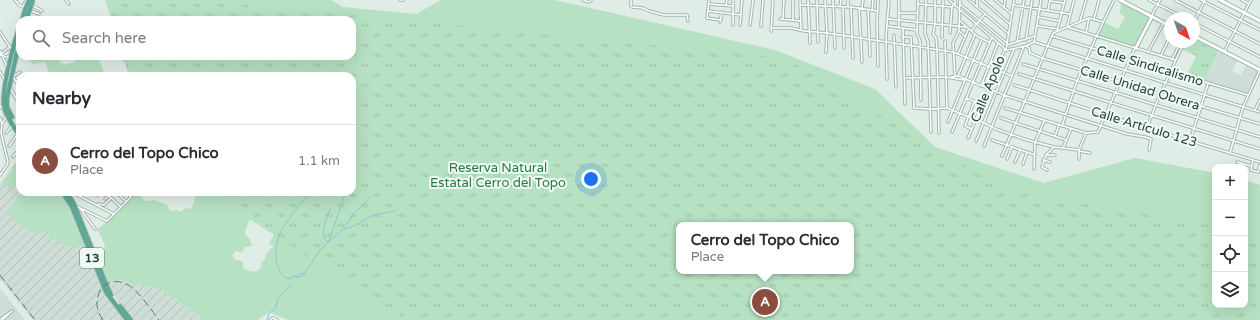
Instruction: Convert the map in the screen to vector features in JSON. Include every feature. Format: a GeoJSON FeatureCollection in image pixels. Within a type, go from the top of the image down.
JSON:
{"type":"FeatureCollection","features":[{"type":"Feature","properties":{"kind":"main road"},"geometry":{"type":"LineString","coordinates":[[26,16],[34,0]]}},
{"type":"Feature","properties":{"kind":"main road"},"geometry":{"type":"LineString","coordinates":[[27,1],[28,11]]}},
{"type":"Feature","properties":{"kind":"main road"},"geometry":{"type":"LineString","coordinates":[[16,46],[6,101],[9,115],[16,130]]}},
{"type":"Feature","properties":{"kind":"main road"},"geometry":{"type":"LineString","coordinates":[[16,54],[11,72],[2,92],[4,106],[16,128]]}},
{"type":"Feature","properties":{"kind":"main road","name":"13"},"geometry":{"type":"LineString","coordinates":[[65,196],[72,206],[104,287],[127,320]]}},
{"type":"Feature","properties":{"kind":"main road","name":"13"},"geometry":{"type":"LineString","coordinates":[[71,196],[77,207],[108,291],[131,320]]}},
{"type":"Feature","properties":{"kind":"street"},"geometry":{"type":"LineString","coordinates":[[16,0],[19,5],[28,11],[39,14]]}},
{"type":"Feature","properties":{"kind":"street"},"geometry":{"type":"LineString","coordinates":[[28,11],[33,5],[34,0]]}},
{"type":"Feature","properties":{"kind":"street"},"geometry":{"type":"LineString","coordinates":[[66,0],[69,4]]}},
{"type":"Feature","properties":{"kind":"street"},"geometry":{"type":"LineString","coordinates":[[583,0],[590,1]]}},
{"type":"Feature","properties":{"kind":"street"},"geometry":{"type":"LineString","coordinates":[[631,0],[632,7],[643,8],[649,11],[664,14],[687,15],[688,21]]}},
{"type":"Feature","properties":{"kind":"street"},"geometry":{"type":"LineString","coordinates":[[709,0],[707,18],[721,21],[722,12]]}},
{"type":"Feature","properties":{"kind":"street"},"geometry":{"type":"LineString","coordinates":[[726,5],[727,0]]}},
{"type":"Feature","properties":{"kind":"street"},"geometry":{"type":"LineString","coordinates":[[733,0],[733,25]]}},
{"type":"Feature","properties":{"kind":"street"},"geometry":{"type":"LineString","coordinates":[[740,25],[742,0]]}},
{"type":"Feature","properties":{"kind":"street"},"geometry":{"type":"LineString","coordinates":[[750,25],[752,0]]}},
{"type":"Feature","properties":{"kind":"street"},"geometry":{"type":"LineString","coordinates":[[761,26],[763,0]]}},
{"type":"Feature","properties":{"kind":"street"},"geometry":{"type":"LineString","coordinates":[[771,31],[773,0]]}},
{"type":"Feature","properties":{"kind":"street"},"geometry":{"type":"LineString","coordinates":[[784,0],[782,19],[801,21]]}},
{"type":"Feature","properties":{"kind":"street"},"geometry":{"type":"LineString","coordinates":[[793,0],[793,20]]}},
{"type":"Feature","properties":{"kind":"street"},"geometry":{"type":"LineString","coordinates":[[800,0],[801,30]]}},
{"type":"Feature","properties":{"kind":"street"},"geometry":{"type":"LineString","coordinates":[[808,0],[810,43]]}},
{"type":"Feature","properties":{"kind":"street"},"geometry":{"type":"LineString","coordinates":[[817,0],[818,42]]}},
{"type":"Feature","properties":{"kind":"street"},"geometry":{"type":"LineString","coordinates":[[825,0],[827,33],[826,52]]}},
{"type":"Feature","properties":{"kind":"street"},"geometry":{"type":"LineString","coordinates":[[833,0],[835,48]]}},
{"type":"Feature","properties":{"kind":"street"},"geometry":{"type":"LineString","coordinates":[[841,0],[844,48]]}},
{"type":"Feature","properties":{"kind":"street"},"geometry":{"type":"LineString","coordinates":[[848,0],[848,7]]}},
{"type":"Feature","properties":{"kind":"street"},"geometry":{"type":"LineString","coordinates":[[862,0],[862,62]]}},
{"type":"Feature","properties":{"kind":"street"},"geometry":{"type":"LineString","coordinates":[[872,10],[873,0]]}},
{"type":"Feature","properties":{"kind":"street"},"geometry":{"type":"LineString","coordinates":[[878,0],[878,66]]}},
{"type":"Feature","properties":{"kind":"street"},"geometry":{"type":"LineString","coordinates":[[887,78],[886,42],[889,0]]}},
{"type":"Feature","properties":{"kind":"street"},"geometry":{"type":"LineString","coordinates":[[899,0],[899,28]]}},
{"type":"Feature","properties":{"kind":"street"},"geometry":{"type":"LineString","coordinates":[[918,0],[917,35],[920,40],[921,100]]}},
{"type":"Feature","properties":{"kind":"street"},"geometry":{"type":"LineString","coordinates":[[926,0],[925,34],[928,40],[931,132]]}},
{"type":"Feature","properties":{"kind":"street"},"geometry":{"type":"LineString","coordinates":[[935,0],[935,24],[933,34],[936,38],[937,49],[939,133]]}},
{"type":"Feature","properties":{"kind":"street"},"geometry":{"type":"LineString","coordinates":[[942,36],[943,0]]}},
{"type":"Feature","properties":{"kind":"street"},"geometry":{"type":"LineString","coordinates":[[949,0],[1006,50],[1025,46],[1034,42],[1260,112]]}},
{"type":"Feature","properties":{"kind":"street"},"geometry":{"type":"LineString","coordinates":[[950,33],[952,8],[955,0]]}},
{"type":"Feature","properties":{"kind":"street"},"geometry":{"type":"LineString","coordinates":[[955,76],[953,42],[958,35],[960,26],[960,0]]}},
{"type":"Feature","properties":{"kind":"street"},"geometry":{"type":"LineString","coordinates":[[969,0],[1009,34]]}},
{"type":"Feature","properties":{"kind":"street"},"geometry":{"type":"LineString","coordinates":[[977,7],[978,0]]}},
{"type":"Feature","properties":{"kind":"street"},"geometry":{"type":"LineString","coordinates":[[982,0],[1010,24]]}},
{"type":"Feature","properties":{"kind":"street"},"geometry":{"type":"LineString","coordinates":[[995,0],[1012,14]]}},
{"type":"Feature","properties":{"kind":"street"},"geometry":{"type":"LineString","coordinates":[[1004,8],[1005,0]]}},
{"type":"Feature","properties":{"kind":"street","name":"Calle Apolo"},"geometry":{"type":"LineString","coordinates":[[968,138],[996,70],[1006,50],[1014,0]]}},
{"type":"Feature","properties":{"kind":"street"},"geometry":{"type":"LineString","coordinates":[[1018,42],[1024,0]]}},
{"type":"Feature","properties":{"kind":"street"},"geometry":{"type":"LineString","coordinates":[[1026,40],[1032,0]]}},
{"type":"Feature","properties":{"kind":"street"},"geometry":{"type":"LineString","coordinates":[[1034,42],[1041,0]]}},
{"type":"Feature","properties":{"kind":"street"},"geometry":{"type":"LineString","coordinates":[[1002,156],[1047,46],[1052,35],[1057,30],[1065,0]]}},
{"type":"Feature","properties":{"kind":"street"},"geometry":{"type":"LineString","coordinates":[[1067,27],[1074,0]]}},
{"type":"Feature","properties":{"kind":"street"},"geometry":{"type":"LineString","coordinates":[[1080,21],[1086,0]]}},
{"type":"Feature","properties":{"kind":"street"},"geometry":{"type":"LineString","coordinates":[[1094,19],[1099,0]]}},
{"type":"Feature","properties":{"kind":"street"},"geometry":{"type":"LineString","coordinates":[[1055,136],[1066,114],[1086,59],[1114,0]]}},
{"type":"Feature","properties":{"kind":"street"},"geometry":{"type":"LineString","coordinates":[[1120,0],[1164,22],[1148,52]]}},
{"type":"Feature","properties":{"kind":"street"},"geometry":{"type":"LineString","coordinates":[[1124,0],[1164,22]]}},
{"type":"Feature","properties":{"kind":"street"},"geometry":{"type":"LineString","coordinates":[[1149,0],[1173,12]]}},
{"type":"Feature","properties":{"kind":"street"},"geometry":{"type":"LineString","coordinates":[[1005,108],[1086,133],[1099,132],[1125,70],[1160,0]]}},
{"type":"Feature","properties":{"kind":"street"},"geometry":{"type":"LineString","coordinates":[[1175,0],[1199,12],[1205,1]]}},
{"type":"Feature","properties":{"kind":"street"},"geometry":{"type":"LineString","coordinates":[[1201,0],[1260,30]]}},
{"type":"Feature","properties":{"kind":"street"},"geometry":{"type":"LineString","coordinates":[[1220,0],[1260,21]]}},
{"type":"Feature","properties":{"kind":"street"},"geometry":{"type":"LineString","coordinates":[[1242,0],[1249,4]]}},
{"type":"Feature","properties":{"kind":"street"},"geometry":{"type":"LineString","coordinates":[[1224,52],[1251,0]]}},
{"type":"Feature","properties":{"kind":"street"},"geometry":{"type":"LineString","coordinates":[[27,1],[42,11]]}},
{"type":"Feature","properties":{"kind":"street"},"geometry":{"type":"LineString","coordinates":[[1048,10],[1050,1],[1064,4]]}},
{"type":"Feature","properties":{"kind":"street"},"geometry":{"type":"LineString","coordinates":[[708,4],[733,6]]}},
{"type":"Feature","properties":{"kind":"street"},"geometry":{"type":"LineString","coordinates":[[918,4],[952,8]]}},
{"type":"Feature","properties":{"kind":"street"},"geometry":{"type":"LineString","coordinates":[[960,4],[1007,44],[1026,40],[1035,36]]}},
{"type":"Feature","properties":{"kind":"street"},"geometry":{"type":"LineString","coordinates":[[801,5],[851,7],[878,11]]}},
{"type":"Feature","properties":{"kind":"street"},"geometry":{"type":"LineString","coordinates":[[1014,5],[1070,14]]}},
{"type":"Feature","properties":{"kind":"street"},"geometry":{"type":"LineString","coordinates":[[851,7],[853,58]]}},
{"type":"Feature","properties":{"kind":"street"},"geometry":{"type":"LineString","coordinates":[[868,9],[870,56]]}},
{"type":"Feature","properties":{"kind":"street"},"geometry":{"type":"LineString","coordinates":[[708,11],[741,15]]}},
{"type":"Feature","properties":{"kind":"street"},"geometry":{"type":"LineString","coordinates":[[900,13],[918,13]]}},
{"type":"Feature","properties":{"kind":"street"},"geometry":{"type":"LineString","coordinates":[[1200,13],[1260,44]]}},
{"type":"Feature","properties":{"kind":"street"},"geometry":{"type":"LineString","coordinates":[[971,31],[985,14]]}},
{"type":"Feature","properties":{"kind":"street"},"geometry":{"type":"LineString","coordinates":[[1038,17],[1060,21]]}},
{"type":"Feature","properties":{"kind":"street"},"geometry":{"type":"LineString","coordinates":[[1086,33],[1089,18]]}},
{"type":"Feature","properties":{"kind":"street"},"geometry":{"type":"LineString","coordinates":[[1037,26],[1057,30],[1089,18],[1103,22]]}},
{"type":"Feature","properties":{"kind":"street"},"geometry":{"type":"LineString","coordinates":[[888,19],[966,27]]}},
{"type":"Feature","properties":{"kind":"street"},"geometry":{"type":"LineString","coordinates":[[960,21],[968,29],[989,43]]}},
{"type":"Feature","properties":{"kind":"street"},"geometry":{"type":"LineString","coordinates":[[1200,25],[1260,57]]}},
{"type":"Feature","properties":{"kind":"street"},"geometry":{"type":"LineString","coordinates":[[887,26],[917,30]]}},
{"type":"Feature","properties":{"kind":"street"},"geometry":{"type":"LineString","coordinates":[[1067,27],[1175,60]]}},
{"type":"Feature","properties":{"kind":"street"},"geometry":{"type":"LineString","coordinates":[[771,28],[791,28],[945,50],[954,52],[1012,76]]}},
{"type":"Feature","properties":{"kind":"street"},"geometry":{"type":"LineString","coordinates":[[902,28],[904,104]]}},
{"type":"Feature","properties":{"kind":"street"},"geometry":{"type":"LineString","coordinates":[[958,54],[968,29]]}},
{"type":"Feature","properties":{"kind":"street"},"geometry":{"type":"LineString","coordinates":[[959,31],[965,36]]}},
{"type":"Feature","properties":{"kind":"street"},"geometry":{"type":"LineString","coordinates":[[0,32],[11,47],[1,55]]}},
{"type":"Feature","properties":{"kind":"street"},"geometry":{"type":"LineString","coordinates":[[958,76],[975,34]]}},
{"type":"Feature","properties":{"kind":"street"},"geometry":{"type":"LineString","coordinates":[[894,35],[896,87]]}},
{"type":"Feature","properties":{"kind":"street","name":"Calle Sindicalismo"},"geometry":{"type":"LineString","coordinates":[[1052,35],[1248,95]]}},
{"type":"Feature","properties":{"kind":"street"},"geometry":{"type":"LineString","coordinates":[[902,37],[911,37],[914,108],[947,108],[1010,134],[1035,142],[1090,153]]}},
{"type":"Feature","properties":{"kind":"street"},"geometry":{"type":"LineString","coordinates":[[952,132],[992,37]]}},
{"type":"Feature","properties":{"kind":"street"},"geometry":{"type":"LineString","coordinates":[[948,122],[982,39]]}},
{"type":"Feature","properties":{"kind":"street"},"geometry":{"type":"LineString","coordinates":[[1200,40],[1260,71]]}},
{"type":"Feature","properties":{"kind":"street"},"geometry":{"type":"LineString","coordinates":[[1200,40],[1260,71]]}},
{"type":"Feature","properties":{"kind":"street"},"geometry":{"type":"LineString","coordinates":[[945,41],[947,108]]}},
{"type":"Feature","properties":{"kind":"street"},"geometry":{"type":"LineString","coordinates":[[981,86],[998,43]]}},
{"type":"Feature","properties":{"kind":"street"},"geometry":{"type":"LineString","coordinates":[[984,146],[1025,46]]}},
{"type":"Feature","properties":{"kind":"street","name":"Calle Unidad Obrera"},"geometry":{"type":"LineString","coordinates":[[1025,46],[1029,48],[1030,53],[1042,58],[1260,124]]}},
{"type":"Feature","properties":{"kind":"street"},"geometry":{"type":"LineString","coordinates":[[1160,56],[1164,48]]}},
{"type":"Feature","properties":{"kind":"street"},"geometry":{"type":"LineString","coordinates":[[1172,60],[1178,48]]}},
{"type":"Feature","properties":{"kind":"street"},"geometry":{"type":"LineString","coordinates":[[1147,128],[1160,93],[1181,48]]}},
{"type":"Feature","properties":{"kind":"street"},"geometry":{"type":"LineString","coordinates":[[976,141],[1014,49]]}},
{"type":"Feature","properties":{"kind":"street"},"geometry":{"type":"LineString","coordinates":[[0,51],[16,80]]}},
{"type":"Feature","properties":{"kind":"street"},"geometry":{"type":"LineString","coordinates":[[1,55],[10,58]]}},
{"type":"Feature","properties":{"kind":"street"},"geometry":{"type":"LineString","coordinates":[[11,72],[17,60]]}},
{"type":"Feature","properties":{"kind":"street"},"geometry":{"type":"LineString","coordinates":[[1023,64],[1260,137]]}},
{"type":"Feature","properties":{"kind":"street"},"geometry":{"type":"LineString","coordinates":[[1230,152],[1243,107],[1260,71]]}},
{"type":"Feature","properties":{"kind":"street"},"geometry":{"type":"LineString","coordinates":[[0,72],[6,81]]}},
{"type":"Feature","properties":{"kind":"street"},"geometry":{"type":"LineString","coordinates":[[11,72],[20,72]]}},
{"type":"Feature","properties":{"kind":"street"},"geometry":{"type":"LineString","coordinates":[[1019,74],[1260,149]]}},
{"type":"Feature","properties":{"kind":"street"},"geometry":{"type":"LineString","coordinates":[[951,77],[958,76],[1004,96],[1127,134],[1151,139],[1149,150]]}},
{"type":"Feature","properties":{"kind":"street"},"geometry":{"type":"LineString","coordinates":[[904,78],[951,77],[966,80]]}},
{"type":"Feature","properties":{"kind":"street"},"geometry":{"type":"LineString","coordinates":[[1190,141],[1208,83]]}},
{"type":"Feature","properties":{"kind":"street","name":"Calle Artículo 123"},"geometry":{"type":"LineString","coordinates":[[1014,85],[1147,128],[1230,152],[1260,163]]}},
{"type":"Feature","properties":{"kind":"street"},"geometry":{"type":"LineString","coordinates":[[9,87],[16,98]]}},
{"type":"Feature","properties":{"kind":"street"},"geometry":{"type":"LineString","coordinates":[[966,98],[982,105]]}},
{"type":"Feature","properties":{"kind":"street"},"geometry":{"type":"LineString","coordinates":[[1255,110],[1260,100]]}},
{"type":"Feature","properties":{"kind":"street"},"geometry":{"type":"LineString","coordinates":[[972,129],[965,126],[974,102]]}},
{"type":"Feature","properties":{"kind":"street"},"geometry":{"type":"LineString","coordinates":[[2,124],[9,115]]}},
{"type":"Feature","properties":{"kind":"street"},"geometry":{"type":"LineString","coordinates":[[0,118],[2,124],[1,134],[8,163],[0,175]]}},
{"type":"Feature","properties":{"kind":"street"},"geometry":{"type":"LineString","coordinates":[[1001,118],[1066,140]]}},
{"type":"Feature","properties":{"kind":"street"},"geometry":{"type":"LineString","coordinates":[[1034,170],[1035,142],[1044,120]]}},
{"type":"Feature","properties":{"kind":"street"},"geometry":{"type":"LineString","coordinates":[[6,133],[13,125]]}},
{"type":"Feature","properties":{"kind":"street"},"geometry":{"type":"LineString","coordinates":[[1063,148],[1071,129]]}},
{"type":"Feature","properties":{"kind":"street"},"geometry":{"type":"LineString","coordinates":[[1079,159],[1079,151],[1086,133]]}},
{"type":"Feature","properties":{"kind":"street"},"geometry":{"type":"LineString","coordinates":[[10,146],[16,138]]}},
{"type":"Feature","properties":{"kind":"street"},"geometry":{"type":"LineString","coordinates":[[992,140],[1035,154]]}},
{"type":"Feature","properties":{"kind":"street"},"geometry":{"type":"LineString","coordinates":[[1007,159],[1012,147]]}},
{"type":"Feature","properties":{"kind":"street"},"geometry":{"type":"LineString","coordinates":[[1047,170],[1042,166],[1043,160],[1054,147]]}},
{"type":"Feature","properties":{"kind":"street"},"geometry":{"type":"LineString","coordinates":[[1015,162],[1020,150]]}},
{"type":"Feature","properties":{"kind":"street"},"geometry":{"type":"LineString","coordinates":[[1023,164],[1027,152]]}},
{"type":"Feature","properties":{"kind":"street"},"geometry":{"type":"LineString","coordinates":[[13,157],[16,153]]}},
{"type":"Feature","properties":{"kind":"street"},"geometry":{"type":"LineString","coordinates":[[1046,155],[1056,155]]}},
{"type":"Feature","properties":{"kind":"street"},"geometry":{"type":"LineString","coordinates":[[1043,160],[1050,162]]}},
{"type":"Feature","properties":{"kind":"street"},"geometry":{"type":"LineString","coordinates":[[1253,160],[1251,170],[1258,172],[1260,163]]}},
{"type":"Feature","properties":{"kind":"street"},"geometry":{"type":"LineString","coordinates":[[1237,162],[1251,166]]}},
{"type":"Feature","properties":{"kind":"street"},"geometry":{"type":"LineString","coordinates":[[79,196],[114,214]]}},
{"type":"Feature","properties":{"kind":"street"},"geometry":{"type":"LineString","coordinates":[[120,196],[127,202]]}},
{"type":"Feature","properties":{"kind":"street"},"geometry":{"type":"LineString","coordinates":[[77,207],[82,208],[107,221],[127,202],[131,196]]}},
{"type":"Feature","properties":{"kind":"street"},"geometry":{"type":"LineString","coordinates":[[94,203],[104,205],[110,197]]}},
{"type":"Feature","properties":{"kind":"street"},"geometry":{"type":"LineString","coordinates":[[110,197],[121,207]]}},
{"type":"Feature","properties":{"kind":"street"},"geometry":{"type":"LineString","coordinates":[[105,199],[110,197]]}},
{"type":"Feature","properties":{"kind":"street"},"geometry":{"type":"LineString","coordinates":[[77,207],[95,229]]}},
{"type":"Feature","properties":{"kind":"street"},"geometry":{"type":"LineString","coordinates":[[2,319],[7,315]]}},
{"type":"Feature","properties":{"kind":"street"},"geometry":{"type":"LineString","coordinates":[[270,320],[273,318],[277,320]]}},
{"type":"Feature","properties":{"kind":"shaded area"},"geometry":{"type":"Polygon","coordinates":[[[1221,53],[1237,61],[1232,71],[1241,75],[1246,66],[1258,72],[1247,93],[1205,80],[1217,54],[1221,53]]]}},
{"type":"Feature","properties":{"kind":"shaded area"},"geometry":{"type":"Polygon","coordinates":[[[16,163],[16,196],[63,196],[86,245],[107,298],[125,320],[33,320],[0,279],[0,183],[16,163]]]}},
{"type":"Feature","properties":{"kind":"shaded area"},"geometry":{"type":"Polygon","coordinates":[[[113,280],[124,281],[134,285],[159,288],[199,315],[200,320],[132,320],[110,290],[106,282],[113,280]]]}},
{"type":"Feature","properties":{"kind":"shaded area"},"geometry":{"type":"Polygon","coordinates":[[[0,288],[25,320],[3,320],[0,317],[0,288]]]}},
{"type":"Feature","properties":{"kind":"green space","name":"Reserva Natural Estatal Cerro del Topo"},"geometry":{"type":"Polygon","coordinates":[[[105,0],[201,0],[785,58],[1005,190],[1212,225],[1212,308],[1248,308],[1248,232],[1260,234],[1260,320],[407,320],[213,196],[356,196],[356,72],[128,72],[124,60],[356,60],[356,16],[111,16],[105,0]]]}},
{"type":"Feature","properties":{"kind":"green space","name":"Reserva Natural Estatal Cerro del Topo"},"geometry":{"type":"Polygon","coordinates":[[[135,0],[331,0],[343,7],[416,14],[441,0],[555,0],[775,50],[875,89],[935,147],[1044,183],[1135,158],[1212,172],[1212,308],[1248,308],[1248,181],[1260,185],[1260,320],[288,320],[269,312],[258,320],[200,320],[199,315],[159,288],[134,285],[120,280],[106,282],[99,263],[105,246],[97,230],[132,197],[131,196],[142,196],[144,201],[154,200],[168,205],[170,211],[178,210],[179,212],[187,208],[190,209],[194,203],[195,196],[356,196],[356,72],[271,72],[128,65],[122,60],[356,60],[356,16],[309,16],[135,0]],[[250,218],[245,235],[250,239],[252,246],[245,247],[242,252],[235,251],[232,256],[236,260],[243,261],[243,268],[254,272],[258,271],[265,259],[266,254],[274,246],[269,244],[276,231],[250,218]]]}},
{"type":"Feature","properties":{"kind":"green space"},"geometry":{"type":"Polygon","coordinates":[[[1122,2],[1150,16],[1135,47],[1097,35],[1104,22],[1118,29],[1125,17],[1119,13],[1122,2]]]}},
{"type":"Feature","properties":{"kind":"green space"},"geometry":{"type":"Polygon","coordinates":[[[1200,42],[1218,51],[1205,80],[1187,75],[1196,56],[1182,49],[1200,48],[1200,42]]]}},
{"type":"Feature","properties":{"kind":"green space"},"geometry":{"type":"Polygon","coordinates":[[[28,60],[59,60],[61,63],[66,65],[75,60],[99,60],[104,72],[48,72],[45,62],[33,64],[28,60]]]}},
{"type":"Feature","properties":{"kind":"green space"},"geometry":{"type":"Polygon","coordinates":[[[16,162],[16,185],[12,190],[3,183],[14,169],[12,167],[16,162]]]}},
{"type":"Feature","properties":{"kind":"green space"},"geometry":{"type":"Polygon","coordinates":[[[19,196],[64,196],[68,202],[86,244],[75,247],[70,246],[58,241],[44,231],[39,234],[33,233],[9,215],[9,208],[19,196]]]}},
{"type":"Feature","properties":{"kind":"waterway"},"geometry":{"type":"LineString","coordinates":[[296,277],[294,276],[288,279],[283,276],[280,271],[276,258],[277,243],[283,228],[293,213],[308,196]]}},
{"type":"Feature","properties":{"kind":"waterway"},"geometry":{"type":"LineString","coordinates":[[329,241],[345,196]]}},
{"type":"Feature","properties":{"kind":"waterway"},"geometry":{"type":"LineString","coordinates":[[296,277],[305,273],[320,250],[344,228],[355,212],[370,197]]}},
{"type":"Feature","properties":{"kind":"waterway"},"geometry":{"type":"LineString","coordinates":[[328,242],[324,238],[324,227],[326,218],[331,208]]}},
{"type":"Feature","properties":{"kind":"waterway"},"geometry":{"type":"LineString","coordinates":[[344,229],[357,225],[374,215],[395,211]]}},
{"type":"Feature","properties":{"kind":"waterway"},"geometry":{"type":"LineString","coordinates":[[297,277],[305,274]]}},
{"type":"Feature","properties":{"kind":"waterway"},"geometry":{"type":"LineString","coordinates":[[267,320],[269,313],[276,308],[277,300],[291,284]]}},
{"type":"Feature","properties":{"kind":"railway"},"geometry":{"type":"LineString","coordinates":[[0,275],[35,320]]}},
{"type":"Feature","properties":{"kind":"railway"},"geometry":{"type":"LineString","coordinates":[[103,320],[97,305],[98,297],[100,291],[111,282],[118,282],[130,286],[144,300],[159,320]]}},
{"type":"Feature","properties":{"kind":"place","name":"Cerro del Topo Chico"},"geometry":{"type":"Point","coordinates":[765,302]}}]}
